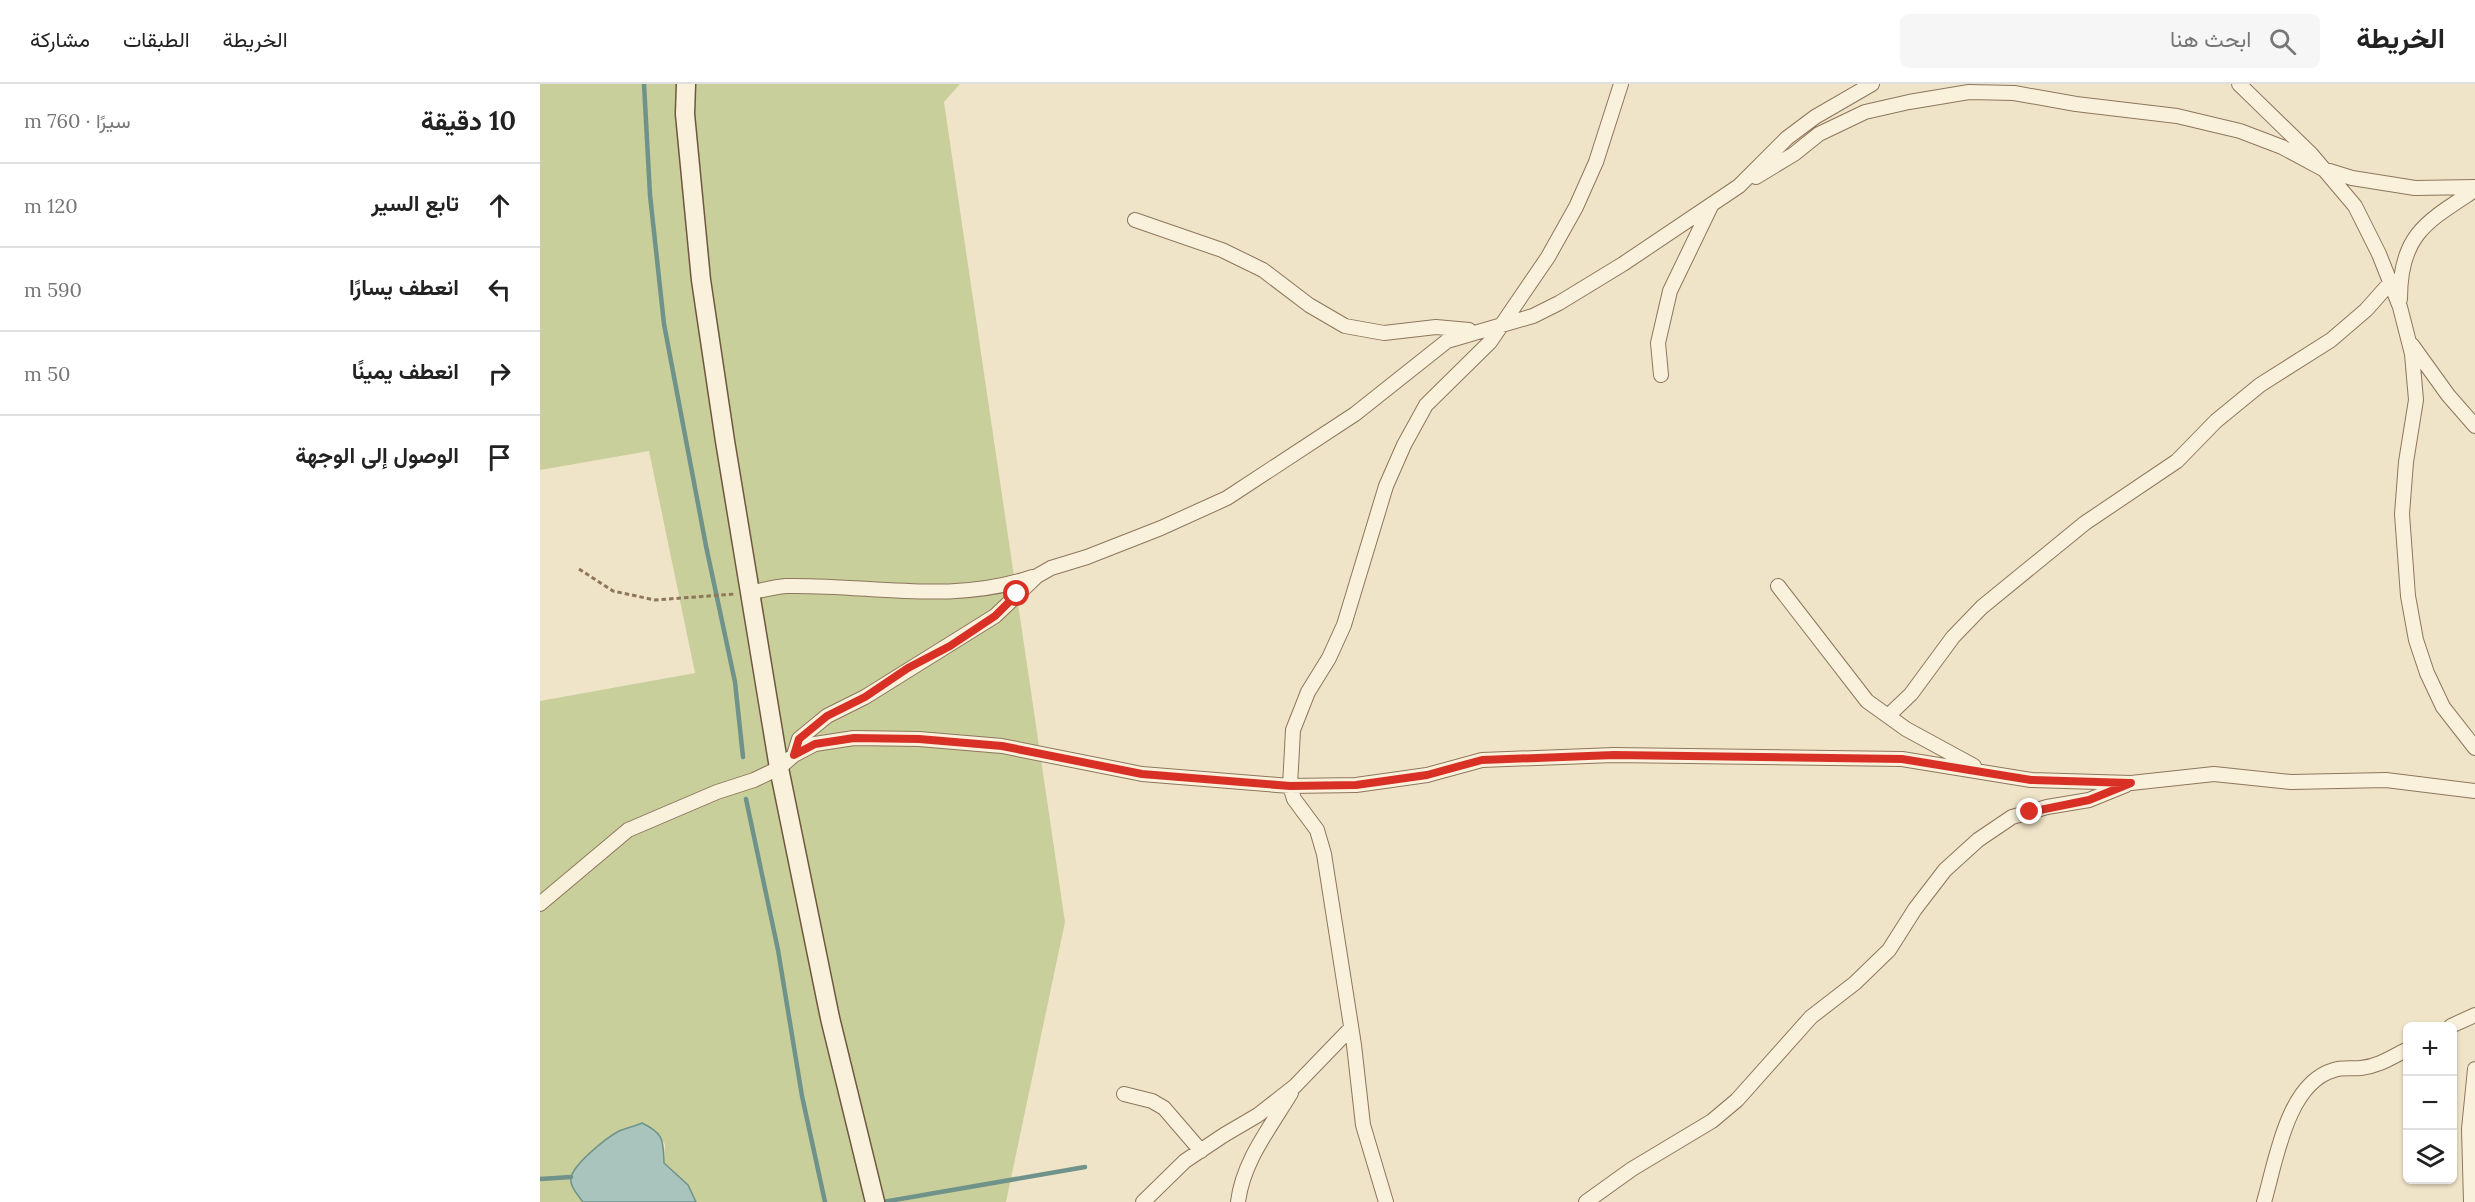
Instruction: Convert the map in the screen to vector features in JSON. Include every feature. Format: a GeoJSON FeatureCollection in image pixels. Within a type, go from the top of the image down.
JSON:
{"type":"FeatureCollection","features":[{"type":"Feature","properties":{"kind":"main road"},"geometry":{"type":"LineString","coordinates":[[686,84],[685,114],[701,280],[779,768],[830,1018],[874,1202]]}},
{"type":"Feature","properties":{"kind":"street"},"geometry":{"type":"LineString","coordinates":[[1386,1202],[1363,1125],[1351,1028],[1324,854],[1317,830],[1294,799],[1290,786],[1293,730],[1308,692],[1329,658],[1344,626],[1386,486],[1404,445],[1426,405],[1490,342],[1548,257],[1576,207],[1596,162],[1621,84]]}},
{"type":"Feature","properties":{"kind":"street"},"geometry":{"type":"LineString","coordinates":[[1739,186],[1787,138],[1815,117],[1872,84]]}},
{"type":"Feature","properties":{"kind":"street"},"geometry":{"type":"LineString","coordinates":[[2239,84],[2323,169],[2355,206],[2400,307],[2412,354],[2416,400],[2406,462],[2402,514],[2408,596],[2416,640],[2427,673],[2443,707],[2475,748]]}},
{"type":"Feature","properties":{"kind":"street"},"geometry":{"type":"LineString","coordinates":[[794,755],[799,739],[827,716],[865,697],[995,616],[1037,576],[1050,568],[1087,557],[1161,528],[1227,498],[1355,414],[1447,341],[1474,331],[1502,326],[1559,303],[1623,264],[1739,186],[1794,154],[1818,134],[1865,112],[1969,92],[2014,93],[2076,104],[2177,116],[2240,131],[2282,147],[2323,169],[2352,178],[2415,188],[2475,189]]}},
{"type":"Feature","properties":{"kind":"street"},"geometry":{"type":"LineString","coordinates":[[2400,307],[2402,270],[2413,238],[2428,223],[2475,189]]}},
{"type":"Feature","properties":{"kind":"street"},"geometry":{"type":"LineString","coordinates":[[1661,375],[1658,343],[1670,291],[1712,204]]}},
{"type":"Feature","properties":{"kind":"street"},"geometry":{"type":"LineString","coordinates":[[1135,220],[1222,250],[1263,270],[1309,305],[1345,326],[1384,333],[1436,327],[1474,331]]}},
{"type":"Feature","properties":{"kind":"street"},"geometry":{"type":"LineString","coordinates":[[1888,716],[1911,694],[1953,637],[1982,608],[2085,523],[2177,461],[2216,421],[2260,385],[2331,340],[2366,310],[2390,283]]}},
{"type":"Feature","properties":{"kind":"street"},"geometry":{"type":"LineString","coordinates":[[2409,340],[2448,394],[2475,426]]}},
{"type":"Feature","properties":{"kind":"street"},"geometry":{"type":"LineString","coordinates":[[750,592],[784,586],[925,594],[1015,583],[1037,576]]}},
{"type":"Feature","properties":{"kind":"street"},"geometry":{"type":"LineString","coordinates":[[1778,586],[1867,701],[1906,729],[1983,772]]}},
{"type":"Feature","properties":{"kind":"street"},"geometry":{"type":"LineString","coordinates":[[540,904],[628,830],[686,805],[754,780],[779,768],[794,755],[815,744],[854,738],[919,739],[1002,746],[1142,774],[1290,786],[1356,785],[1427,775],[1482,760],[1614,755],[1902,759],[2031,780],[2131,783],[2214,774],[2290,782],[2385,780],[2475,791]]}},
{"type":"Feature","properties":{"kind":"street"},"geometry":{"type":"LineString","coordinates":[[1586,1202],[1632,1169],[1712,1121],[1737,1100],[1811,1017],[1855,983],[1889,950],[1914,909],[1945,870],[1978,840],[2012,817],[2047,807],[2089,800],[2131,783]]}},
{"type":"Feature","properties":{"kind":"street"},"geometry":{"type":"LineString","coordinates":[[2457,1023],[2475,1015]]}},
{"type":"Feature","properties":{"kind":"street"},"geometry":{"type":"LineString","coordinates":[[1143,1202],[1185,1161],[1257,1116],[1295,1086],[1351,1028]]}},
{"type":"Feature","properties":{"kind":"street"},"geometry":{"type":"LineString","coordinates":[[2264,1202],[2295,1103],[2314,1078],[2335,1069],[2361,1068],[2380,1064],[2403,1052]]}},
{"type":"Feature","properties":{"kind":"street"},"geometry":{"type":"LineString","coordinates":[[2471,1202],[2469,1129],[2475,1069]]}},
{"type":"Feature","properties":{"kind":"street"},"geometry":{"type":"LineString","coordinates":[[1238,1202],[1240,1181],[1249,1160],[1295,1086]]}},
{"type":"Feature","properties":{"kind":"street"},"geometry":{"type":"LineString","coordinates":[[1124,1094],[1152,1101],[1164,1108],[1201,1150]]}},
{"type":"Feature","properties":{"kind":"path"},"geometry":{"type":"LineString","coordinates":[[579,569],[613,591],[655,600],[750,592]]}},
{"type":"Feature","properties":{"kind":"green space"},"geometry":{"type":"Polygon","coordinates":[[[540,84],[960,84],[944,102],[1065,922],[1006,1202],[696,1202],[688,1185],[664,1163],[665,1144],[642,1123],[618,1132],[579,1163],[573,1189],[583,1202],[540,1202],[540,701],[695,673],[649,451],[540,470],[540,84]]]}},
{"type":"Feature","properties":{"kind":"water"},"geometry":{"type":"Polygon","coordinates":[[[642,1123],[659,1135],[663,1144],[664,1163],[688,1185],[696,1202],[583,1202],[571,1184],[571,1177],[578,1165],[613,1134],[642,1123]]]}},
{"type":"Feature","properties":{"kind":"waterway"},"geometry":{"type":"LineString","coordinates":[[644,84],[650,195],[664,324],[706,546],[735,682],[743,757]]}},
{"type":"Feature","properties":{"kind":"waterway"},"geometry":{"type":"LineString","coordinates":[[746,799],[778,950],[802,1096],[825,1202]]}},
{"type":"Feature","properties":{"kind":"waterway"},"geometry":{"type":"LineString","coordinates":[[883,1202],[1085,1167]]}},
{"type":"Feature","properties":{"kind":"waterway"},"geometry":{"type":"LineString","coordinates":[[540,1179],[571,1177]]}},
{"type":"Feature","properties":{"kind":"route"},"geometry":{"type":"LineString","coordinates":[[1017,594],[995,616],[950,646],[908,668],[865,697],[827,716],[799,739],[794,755],[815,744],[854,738],[919,739],[1002,746],[1142,774],[1290,786],[1356,785],[1427,775],[1482,760],[1614,755],[1902,759],[2031,780],[2131,783],[2089,800],[2030,812]]}}]}
